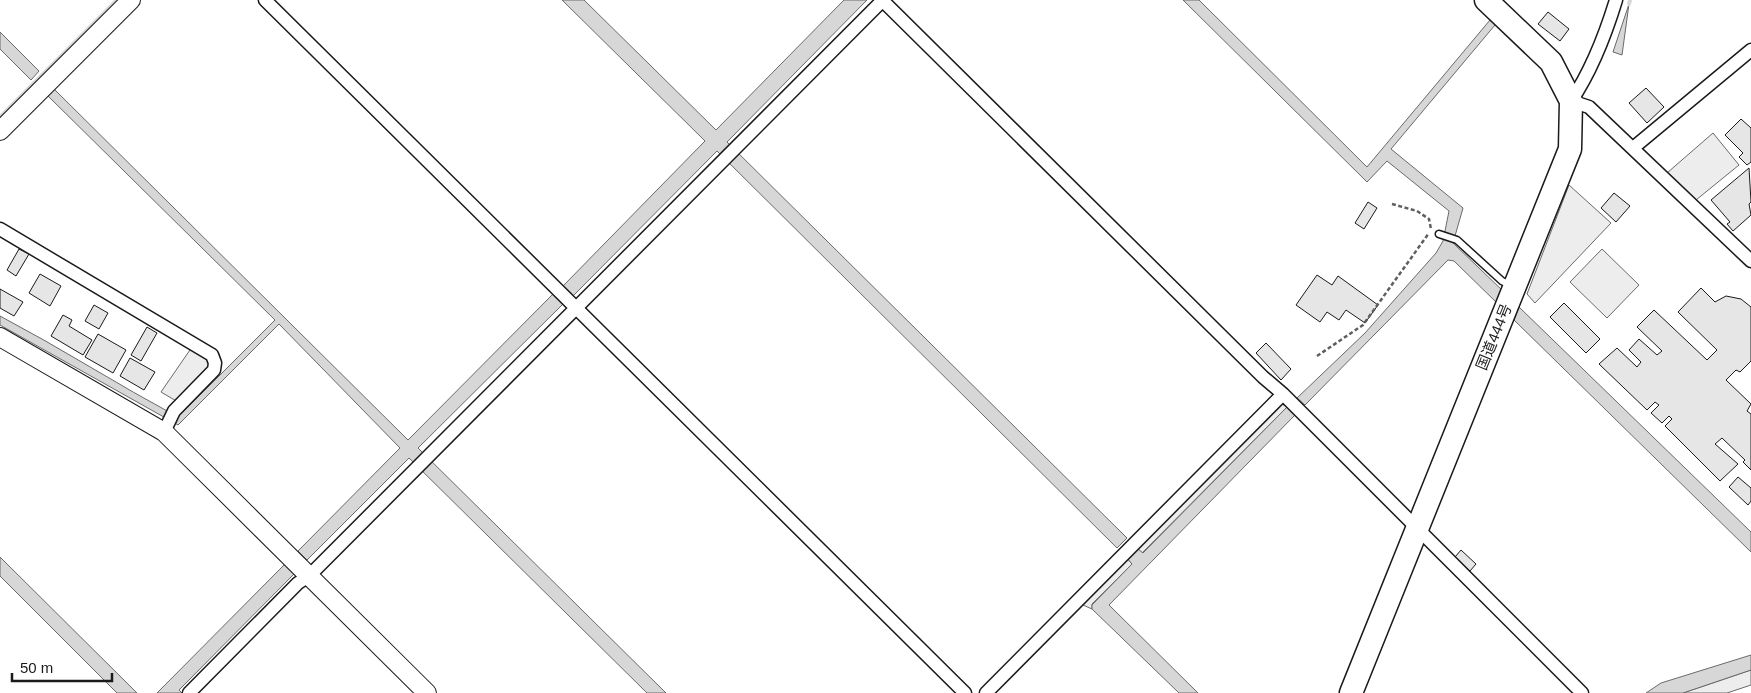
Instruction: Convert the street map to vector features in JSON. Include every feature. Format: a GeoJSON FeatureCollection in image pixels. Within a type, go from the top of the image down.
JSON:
{"type":"FeatureCollection","features":[{"type":"Feature","properties":{"kind":"highway","name":"国道444号"},"geometry":{"type":"LineString","coordinates":[[1351,693],[1570,149],[1571,101],[1551,62],[1486,0]]}},
{"type":"Feature","properties":{"kind":"street"},"geometry":{"type":"LineString","coordinates":[[0,131],[131,0]]}},
{"type":"Feature","properties":{"kind":"street"},"geometry":{"type":"LineString","coordinates":[[265,0],[965,693]]}},
{"type":"Feature","properties":{"kind":"street"},"geometry":{"type":"LineString","coordinates":[[189,693],[298,583],[309,576],[429,456],[882,0],[1264,377],[1418,526],[1582,693]]}},
{"type":"Feature","properties":{"kind":"street"},"geometry":{"type":"LineString","coordinates":[[1616,0],[1608,28],[1586,79],[1571,101],[1589,107],[1751,261]]}},
{"type":"Feature","properties":{"kind":"street"},"geometry":{"type":"LineString","coordinates":[[1633,148],[1751,50]]}},
{"type":"Feature","properties":{"kind":"street"},"geometry":{"type":"LineString","coordinates":[[0,229],[212,355],[216,363],[214,370],[169,422]]}},
{"type":"Feature","properties":{"kind":"street"},"geometry":{"type":"LineString","coordinates":[[0,338],[169,422],[309,576],[427,693]]}},
{"type":"Feature","properties":{"kind":"street"},"geometry":{"type":"LineString","coordinates":[[986,693],[1283,394]]}},
{"type":"Feature","properties":{"kind":"lane"},"geometry":{"type":"LineString","coordinates":[[1439,234],[1457,240],[1502,281],[1514,288]]}},
{"type":"Feature","properties":{"kind":"path"},"geometry":{"type":"LineString","coordinates":[[1317,356],[1363,325],[1431,230],[1429,219],[1417,211],[1392,204]]}},
{"type":"Feature","properties":{"kind":"shaded area"},"geometry":{"type":"Polygon","coordinates":[[[562,0],[584,0],[716,130],[844,0],[867,0],[727,142],[1127,538],[1117,548],[717,151],[572,297],[562,287],[705,141],[562,0]]]}},
{"type":"Feature","properties":{"kind":"shaded area"},"geometry":{"type":"Polygon","coordinates":[[[1183,0],[1199,0],[1367,167],[1490,20],[1495,25],[1391,149],[1463,208],[1453,243],[1503,291],[1498,304],[1454,261],[1448,260],[1305,405],[1297,398],[1365,333],[1436,253],[1443,241],[1449,211],[1387,161],[1367,182],[1183,0]]]}},
{"type":"Feature","properties":{"kind":"shaded area"},"geometry":{"type":"Polygon","coordinates":[[[1629,4],[1622,55],[1613,52],[1629,4]]]}},
{"type":"Feature","properties":{"kind":"shaded area"},"geometry":{"type":"Polygon","coordinates":[[[0,32],[39,71],[31,80],[0,49],[0,32]]]}},
{"type":"Feature","properties":{"kind":"shaded area"},"geometry":{"type":"Polygon","coordinates":[[[54,89],[408,440],[553,294],[563,304],[418,448],[666,693],[647,693],[409,458],[307,560],[298,551],[400,448],[279,324],[178,425],[0,325],[0,316],[178,417],[275,320],[48,96],[54,89]]]}},
{"type":"Feature","properties":{"kind":"shaded area"},"geometry":{"type":"Polygon","coordinates":[[[1713,133],[1739,165],[1696,200],[1667,173],[1713,133]]]}},
{"type":"Feature","properties":{"kind":"shaded area"},"geometry":{"type":"Polygon","coordinates":[[[1569,185],[1611,223],[1535,303],[1527,294],[1569,185]]]}},
{"type":"Feature","properties":{"kind":"shaded area"},"geometry":{"type":"Polygon","coordinates":[[[1602,249],[1639,285],[1607,318],[1570,282],[1602,249]]]}},
{"type":"Feature","properties":{"kind":"shaded area"},"geometry":{"type":"Polygon","coordinates":[[[1519,307],[1751,532],[1751,552],[1514,320],[1519,307]]]}},
{"type":"Feature","properties":{"kind":"shaded area"},"geometry":{"type":"Polygon","coordinates":[[[192,347],[208,355],[212,367],[178,402],[161,392],[192,347]]]}},
{"type":"Feature","properties":{"kind":"shaded area"},"geometry":{"type":"Polygon","coordinates":[[[1282,404],[1287,407],[1142,553],[1137,548],[1282,404]]]}},
{"type":"Feature","properties":{"kind":"shaded area"},"geometry":{"type":"Polygon","coordinates":[[[1287,407],[1295,415],[1109,605],[1198,693],[1179,693],[1092,609],[1092,605],[1132,564],[1127,558],[1137,548],[1143,553],[1287,407]]]}},
{"type":"Feature","properties":{"kind":"shaded area"},"geometry":{"type":"Polygon","coordinates":[[[0,557],[137,693],[117,693],[0,576],[0,557]]]}},
{"type":"Feature","properties":{"kind":"shaded area"},"geometry":{"type":"Polygon","coordinates":[[[1127,558],[1132,564],[1092,604],[1092,609],[1083,605],[1127,558]]]}},
{"type":"Feature","properties":{"kind":"shaded area"},"geometry":{"type":"Polygon","coordinates":[[[286,563],[295,573],[179,690],[182,693],[157,693],[286,563]]]}},
{"type":"Feature","properties":{"kind":"shaded area"},"geometry":{"type":"Polygon","coordinates":[[[1751,655],[1751,670],[1683,693],[1646,693],[1661,683],[1751,655]]]}},
{"type":"Feature","properties":{"kind":"shaded area"},"geometry":{"type":"Polygon","coordinates":[[[1751,670],[1751,685],[1727,693],[1683,693],[1751,670]]]}},
{"type":"Feature","properties":{"kind":"building"},"geometry":{"type":"Polygon","coordinates":[[[1548,12],[1569,29],[1560,41],[1538,24],[1548,12]]]}},
{"type":"Feature","properties":{"kind":"building"},"geometry":{"type":"Polygon","coordinates":[[[1646,88],[1664,107],[1647,123],[1629,103],[1646,88]]]}},
{"type":"Feature","properties":{"kind":"building"},"geometry":{"type":"Polygon","coordinates":[[[1741,119],[1751,128],[1751,162],[1747,165],[1739,157],[1743,153],[1725,135],[1741,119]]]}},
{"type":"Feature","properties":{"kind":"building"},"geometry":{"type":"Polygon","coordinates":[[[1749,168],[1751,202],[1749,204],[1751,215],[1733,231],[1727,224],[1730,222],[1711,200],[1749,168]]]}},
{"type":"Feature","properties":{"kind":"building"},"geometry":{"type":"Polygon","coordinates":[[[1614,193],[1630,206],[1616,222],[1601,208],[1614,193]]]}},
{"type":"Feature","properties":{"kind":"building"},"geometry":{"type":"Polygon","coordinates":[[[1368,202],[1377,208],[1364,229],[1355,223],[1368,202]]]}},
{"type":"Feature","properties":{"kind":"building"},"geometry":{"type":"Polygon","coordinates":[[[19,249],[29,254],[16,276],[7,270],[19,249]]]}},
{"type":"Feature","properties":{"kind":"building"},"geometry":{"type":"Polygon","coordinates":[[[40,274],[61,286],[50,306],[29,293],[40,274]]]}},
{"type":"Feature","properties":{"kind":"building"},"geometry":{"type":"Polygon","coordinates":[[[1317,275],[1332,285],[1338,276],[1378,305],[1365,323],[1346,310],[1339,320],[1327,312],[1320,322],[1296,305],[1317,275]]]}},
{"type":"Feature","properties":{"kind":"building"},"geometry":{"type":"Polygon","coordinates":[[[1701,288],[1715,302],[1726,296],[1741,299],[1751,307],[1751,361],[1740,372],[1736,370],[1726,380],[1751,404],[1747,411],[1751,414],[1751,470],[1743,462],[1745,460],[1722,438],[1715,444],[1738,464],[1720,481],[1665,426],[1672,419],[1669,416],[1662,423],[1651,413],[1659,405],[1655,402],[1647,410],[1599,364],[1617,348],[1637,367],[1641,362],[1629,350],[1639,339],[1657,355],[1662,351],[1637,327],[1654,310],[1707,360],[1717,350],[1678,312],[1701,288]]]}},
{"type":"Feature","properties":{"kind":"building"},"geometry":{"type":"Polygon","coordinates":[[[0,289],[23,302],[14,316],[0,308],[0,289]]]}},
{"type":"Feature","properties":{"kind":"building"},"geometry":{"type":"Polygon","coordinates":[[[1564,303],[1600,339],[1586,353],[1550,317],[1564,303]]]}},
{"type":"Feature","properties":{"kind":"building"},"geometry":{"type":"Polygon","coordinates":[[[94,305],[108,313],[99,329],[85,321],[94,305]]]}},
{"type":"Feature","properties":{"kind":"building"},"geometry":{"type":"Polygon","coordinates":[[[63,315],[72,320],[69,326],[92,340],[83,355],[51,336],[63,315]]]}},
{"type":"Feature","properties":{"kind":"building"},"geometry":{"type":"Polygon","coordinates":[[[147,327],[157,333],[141,361],[131,355],[147,327]]]}},
{"type":"Feature","properties":{"kind":"building"},"geometry":{"type":"Polygon","coordinates":[[[98,334],[126,350],[113,373],[85,357],[98,334]]]}},
{"type":"Feature","properties":{"kind":"building"},"geometry":{"type":"Polygon","coordinates":[[[1266,343],[1291,369],[1281,380],[1256,353],[1266,343]]]}},
{"type":"Feature","properties":{"kind":"building"},"geometry":{"type":"Polygon","coordinates":[[[130,358],[155,372],[144,390],[120,376],[130,358]]]}},
{"type":"Feature","properties":{"kind":"building"},"geometry":{"type":"Polygon","coordinates":[[[1738,477],[1751,488],[1751,501],[1748,505],[1729,487],[1738,477]]]}},
{"type":"Feature","properties":{"kind":"building"},"geometry":{"type":"Polygon","coordinates":[[[1461,550],[1476,564],[1470,571],[1455,557],[1461,550]]]}},
{"type":"Feature","properties":{"kind":"waterway"},"geometry":{"type":"LineString","coordinates":[[0,117],[117,0]]}},
{"type":"Feature","properties":{"kind":"waterway"},"geometry":{"type":"LineString","coordinates":[[1629,4],[1630,0]]}}]}
